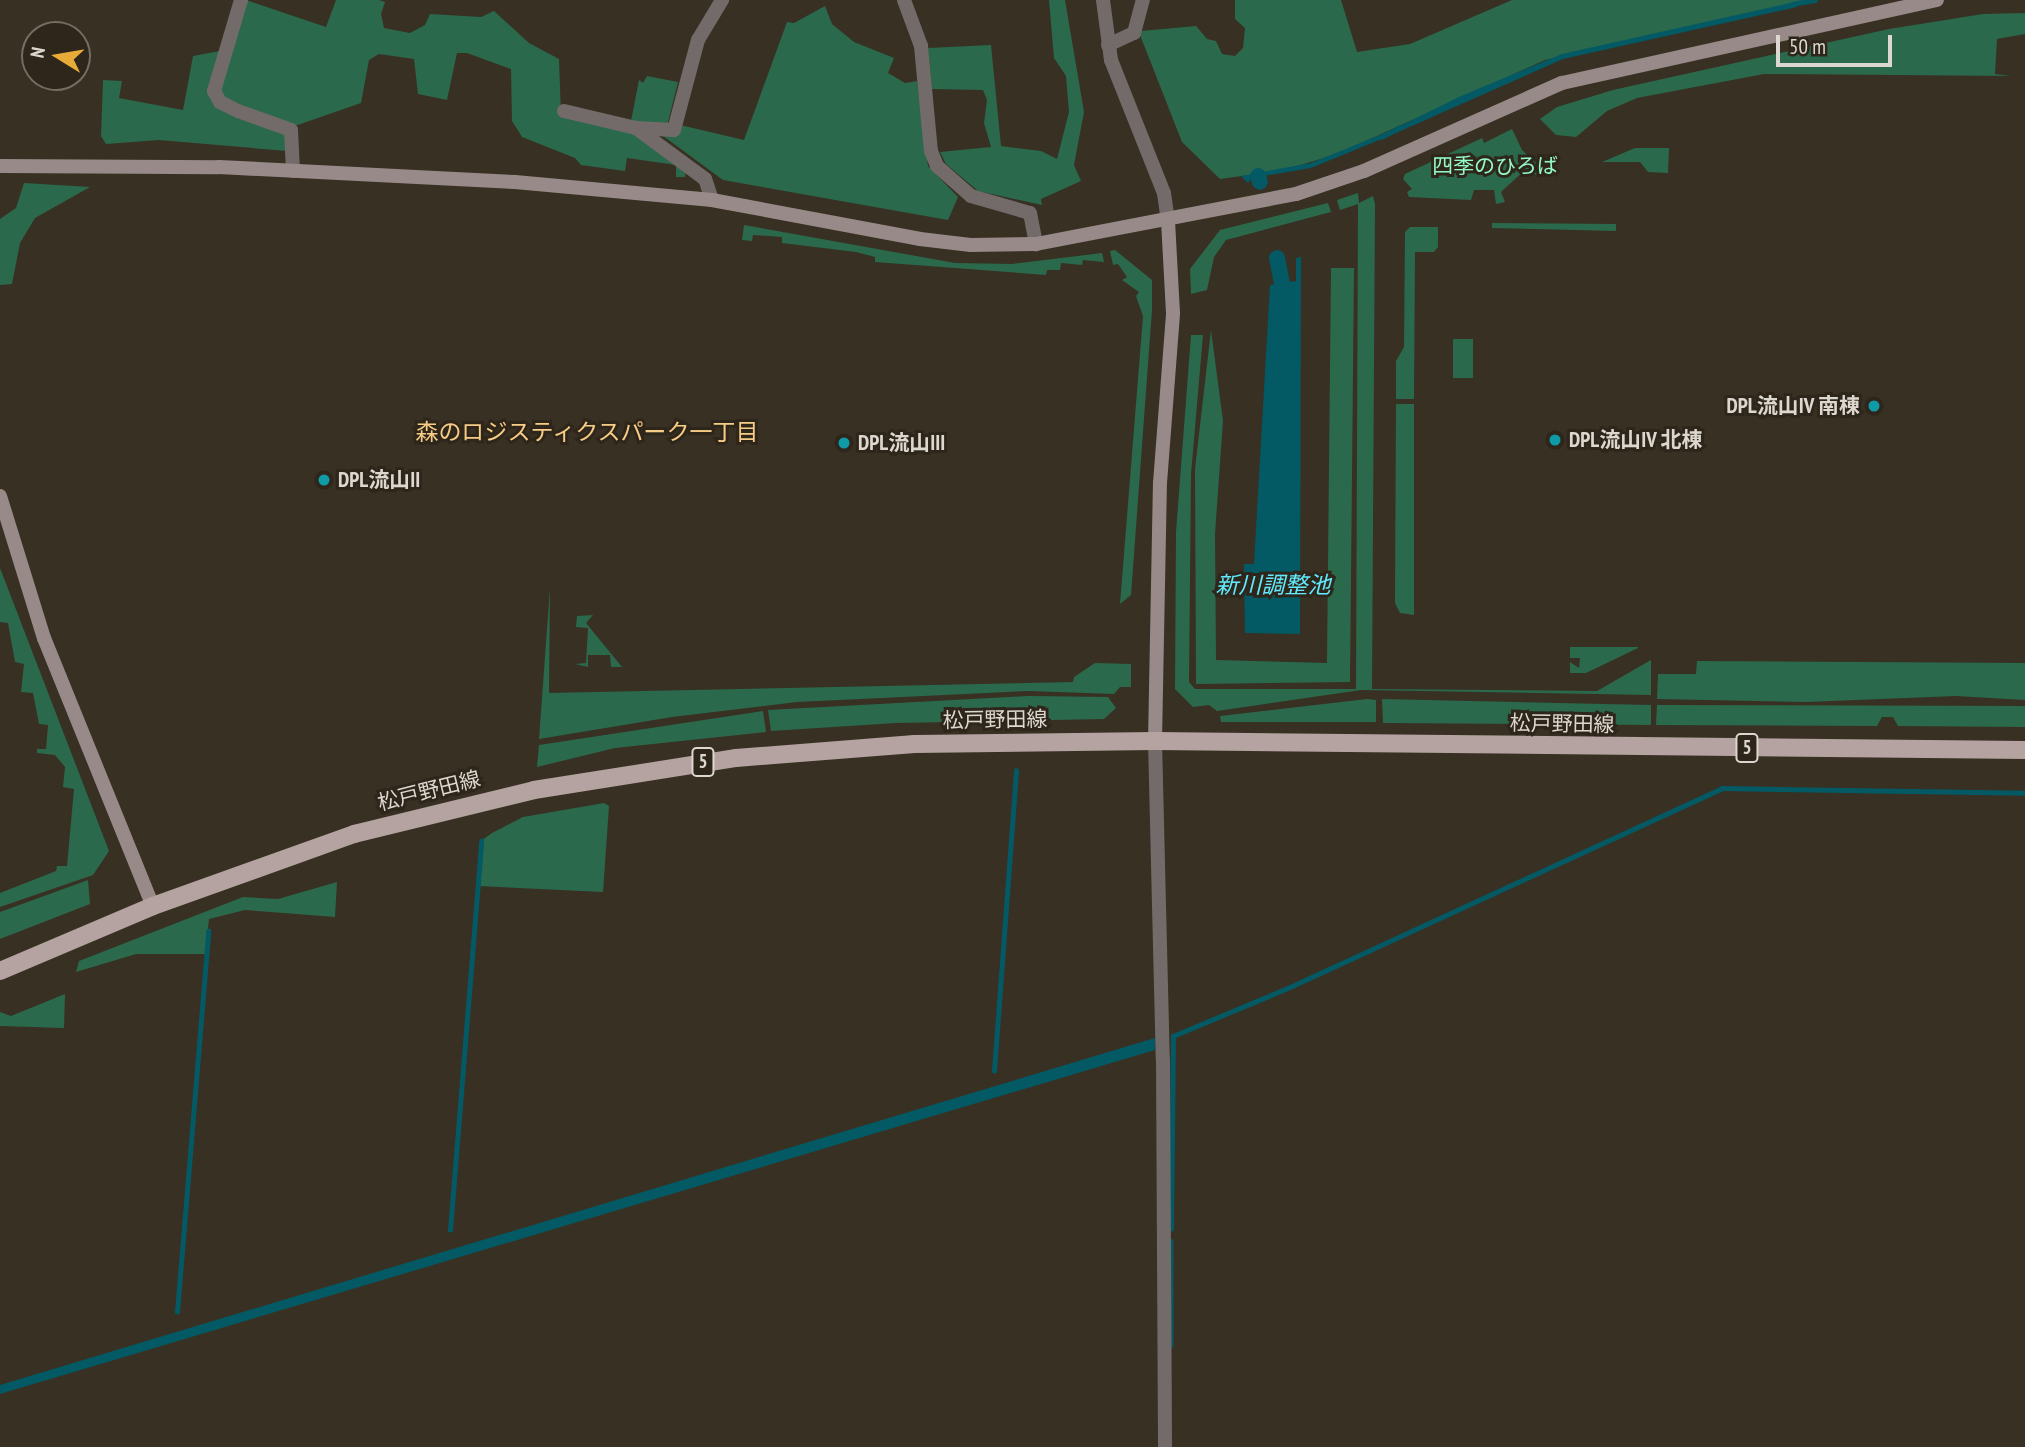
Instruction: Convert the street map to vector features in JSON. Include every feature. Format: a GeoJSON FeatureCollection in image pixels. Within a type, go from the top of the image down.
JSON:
{"type":"FeatureCollection","features":[{"type":"Feature","properties":{"kind":"main road","name":"松戸野田線"},"geometry":{"type":"LineString","coordinates":[[0,971],[153,906],[354,834],[620,774],[736,758],[914,744],[1155,741],[2025,750]]}},
{"type":"Feature","properties":{"kind":"street"},"geometry":{"type":"LineString","coordinates":[[241,0],[214,91],[220,102],[291,130],[293,171]]}},
{"type":"Feature","properties":{"kind":"street"},"geometry":{"type":"LineString","coordinates":[[564,111],[636,128],[674,130],[698,40],[722,0]]}},
{"type":"Feature","properties":{"kind":"street"},"geometry":{"type":"LineString","coordinates":[[904,0],[920,46],[931,151],[937,166],[971,196],[1030,213],[1036,244]]}},
{"type":"Feature","properties":{"kind":"street"},"geometry":{"type":"LineString","coordinates":[[1103,0],[1108,45],[1164,193],[1168,221],[1172,313],[1160,483],[1155,741],[1163,1059],[1165,1447]]}},
{"type":"Feature","properties":{"kind":"street"},"geometry":{"type":"LineString","coordinates":[[1108,45],[1134,33],[1143,0]]}},
{"type":"Feature","properties":{"kind":"street"},"geometry":{"type":"LineString","coordinates":[[0,166],[293,171],[515,182],[712,200],[920,239],[971,245],[1036,244],[1267,201],[1364,172],[1562,83],[1937,0]]}},
{"type":"Feature","properties":{"kind":"street"},"geometry":{"type":"LineString","coordinates":[[636,128],[705,179],[712,200]]}},
{"type":"Feature","properties":{"kind":"street"},"geometry":{"type":"LineString","coordinates":[[0,496],[44,638],[153,906]]}},
{"type":"Feature","properties":{"kind":"green space"},"geometry":{"type":"Polygon","coordinates":[[[246,0],[326,27],[336,0],[379,0],[385,2],[381,14],[384,28],[410,33],[425,25],[430,14],[481,17],[494,11],[529,43],[559,59],[561,116],[634,134],[686,170],[685,177],[676,177],[676,165],[627,158],[625,171],[581,165],[575,158],[522,137],[512,121],[511,69],[467,53],[457,53],[447,100],[418,94],[414,59],[379,54],[369,60],[361,103],[292,127],[223,97],[219,88],[246,0]]]}},
{"type":"Feature","properties":{"kind":"green space"},"geometry":{"type":"Polygon","coordinates":[[[1049,0],[1065,0],[1084,112],[1074,165],[1081,181],[1041,199],[1042,205],[978,191],[946,164],[940,152],[991,147],[984,123],[987,100],[983,90],[932,89],[928,48],[991,45],[1001,146],[1041,151],[1057,159],[1069,112],[1066,76],[1054,58],[1049,0]]]}},
{"type":"Feature","properties":{"kind":"green space"},"geometry":{"type":"Polygon","coordinates":[[[1235,0],[1341,0],[1357,52],[1410,44],[1512,0],[1807,0],[1545,60],[1337,154],[1284,170],[1220,179],[1182,142],[1140,35],[1141,31],[1196,26],[1207,39],[1216,41],[1222,54],[1235,56],[1243,48],[1245,28],[1235,19],[1235,0]]]}},
{"type":"Feature","properties":{"kind":"green space"},"geometry":{"type":"Polygon","coordinates":[[[825,6],[832,24],[854,42],[894,58],[888,73],[905,83],[917,81],[928,166],[958,197],[948,220],[723,180],[655,130],[680,125],[744,140],[787,22],[794,23],[825,6]]]}},
{"type":"Feature","properties":{"kind":"green space"},"geometry":{"type":"Polygon","coordinates":[[[2025,13],[2025,34],[1997,39],[1995,74],[2011,76],[1764,74],[1637,98],[1607,111],[1576,137],[1556,135],[1540,119],[1557,107],[1613,90],[1889,29],[1983,14],[2025,13]]]}},
{"type":"Feature","properties":{"kind":"green space"},"geometry":{"type":"Polygon","coordinates":[[[220,51],[212,96],[288,136],[287,151],[159,140],[106,144],[101,136],[103,80],[122,81],[119,98],[183,110],[193,56],[220,51]]]}},
{"type":"Feature","properties":{"kind":"green space"},"geometry":{"type":"Polygon","coordinates":[[[647,76],[678,82],[667,126],[631,121],[639,80],[643,83],[647,76]]]}},
{"type":"Feature","properties":{"kind":"green space","name":"四季のひろば"},"geometry":{"type":"Polygon","coordinates":[[[1512,129],[1522,150],[1539,166],[1536,175],[1526,169],[1501,192],[1505,202],[1496,204],[1494,190],[1474,190],[1471,200],[1409,197],[1407,192],[1412,189],[1403,179],[1405,174],[1482,138],[1484,143],[1512,129]]]}},
{"type":"Feature","properties":{"kind":"green space"},"geometry":{"type":"Polygon","coordinates":[[[1635,148],[1669,148],[1668,173],[1648,172],[1640,162],[1602,162],[1635,148]]]}},
{"type":"Feature","properties":{"kind":"green space"},"geometry":{"type":"Polygon","coordinates":[[[24,183],[90,187],[35,218],[20,243],[12,284],[0,285],[0,219],[16,208],[24,183]]]}},
{"type":"Feature","properties":{"kind":"green space"},"geometry":{"type":"Polygon","coordinates":[[[1358,193],[1359,203],[1373,196],[1375,204],[1372,689],[1597,691],[1651,660],[1651,695],[1361,690],[1217,711],[1209,705],[1193,707],[1175,689],[1176,532],[1191,335],[1203,335],[1191,474],[1189,682],[1195,689],[1356,689],[1358,204],[1340,210],[1337,200],[1358,193]]]}},
{"type":"Feature","properties":{"kind":"green space"},"geometry":{"type":"Polygon","coordinates":[[[1328,203],[1331,212],[1226,240],[1214,257],[1207,290],[1191,294],[1190,269],[1220,230],[1328,203]]]}},
{"type":"Feature","properties":{"kind":"green space"},"geometry":{"type":"Polygon","coordinates":[[[1492,223],[1616,224],[1616,231],[1492,228],[1492,223]]]}},
{"type":"Feature","properties":{"kind":"green space"},"geometry":{"type":"Polygon","coordinates":[[[744,225],[955,263],[1012,264],[1102,253],[1105,266],[1104,262],[1083,260],[1082,265],[1061,263],[1060,270],[1047,270],[1046,275],[875,262],[875,257],[856,252],[782,243],[782,237],[753,235],[752,241],[742,240],[744,225]]]}},
{"type":"Feature","properties":{"kind":"green space"},"geometry":{"type":"Polygon","coordinates":[[[1410,227],[1438,227],[1438,247],[1434,252],[1415,252],[1414,399],[1396,399],[1396,361],[1404,347],[1405,232],[1410,227]]]}},
{"type":"Feature","properties":{"kind":"green space"},"geometry":{"type":"Polygon","coordinates":[[[1115,250],[1152,280],[1131,595],[1120,604],[1143,316],[1136,296],[1139,292],[1122,280],[1127,277],[1118,264],[1113,265],[1110,251],[1115,250]]]}},
{"type":"Feature","properties":{"kind":"green space"},"geometry":{"type":"Polygon","coordinates":[[[1331,268],[1354,268],[1350,682],[1196,684],[1195,469],[1211,330],[1223,421],[1215,534],[1216,660],[1327,663],[1331,268]]]}},
{"type":"Feature","properties":{"kind":"green space"},"geometry":{"type":"Polygon","coordinates":[[[1453,339],[1473,339],[1473,378],[1453,378],[1453,339]]]}},
{"type":"Feature","properties":{"kind":"green space"},"geometry":{"type":"Polygon","coordinates":[[[1396,404],[1414,404],[1414,615],[1400,613],[1395,603],[1396,404]]]}},
{"type":"Feature","properties":{"kind":"green space"},"geometry":{"type":"Polygon","coordinates":[[[0,568],[109,851],[93,875],[0,907],[0,893],[56,871],[57,866],[67,866],[74,789],[63,787],[65,767],[55,755],[37,753],[37,749],[46,749],[48,725],[39,724],[33,693],[21,692],[24,664],[15,662],[8,623],[0,622],[0,568]]]}},
{"type":"Feature","properties":{"kind":"green space"},"geometry":{"type":"Polygon","coordinates":[[[550,588],[549,693],[1073,682],[1074,677],[1095,663],[1131,664],[1131,687],[1120,687],[1114,694],[1028,691],[797,702],[672,717],[539,739],[550,588]]]}},
{"type":"Feature","properties":{"kind":"green space"},"geometry":{"type":"Polygon","coordinates":[[[593,615],[586,623],[622,667],[611,667],[610,655],[588,655],[588,667],[575,664],[586,663],[588,628],[576,627],[577,616],[593,615]]]}},
{"type":"Feature","properties":{"kind":"green space"},"geometry":{"type":"Polygon","coordinates":[[[1570,647],[1638,648],[1586,673],[1570,673],[1570,662],[1579,668],[1580,658],[1570,658],[1570,647]]]}},
{"type":"Feature","properties":{"kind":"green space"},"geometry":{"type":"Polygon","coordinates":[[[1697,661],[2025,663],[2025,700],[1956,696],[1806,702],[1657,699],[1658,674],[1696,674],[1697,661]]]}},
{"type":"Feature","properties":{"kind":"green space"},"geometry":{"type":"Polygon","coordinates":[[[1028,696],[1108,697],[1116,708],[1104,719],[896,723],[771,731],[768,710],[1028,696]]]}},
{"type":"Feature","properties":{"kind":"green space"},"geometry":{"type":"Polygon","coordinates":[[[1382,699],[1651,705],[1651,725],[1383,723],[1382,699]]]}},
{"type":"Feature","properties":{"kind":"green space"},"geometry":{"type":"Polygon","coordinates":[[[1376,700],[1376,722],[1221,722],[1220,716],[1376,700]]]}},
{"type":"Feature","properties":{"kind":"green space"},"geometry":{"type":"Polygon","coordinates":[[[1657,705],[2025,706],[2025,727],[1898,726],[1893,717],[1882,717],[1877,726],[1656,725],[1657,705]]]}},
{"type":"Feature","properties":{"kind":"green space"},"geometry":{"type":"Polygon","coordinates":[[[763,711],[766,732],[615,748],[537,767],[539,745],[763,711]]]}},
{"type":"Feature","properties":{"kind":"green space"},"geometry":{"type":"Polygon","coordinates":[[[604,803],[609,806],[603,892],[478,886],[481,841],[492,833],[523,817],[604,803]]]}},
{"type":"Feature","properties":{"kind":"green space"},"geometry":{"type":"Polygon","coordinates":[[[88,880],[90,904],[0,939],[0,912],[88,880]]]}},
{"type":"Feature","properties":{"kind":"green space"},"geometry":{"type":"Polygon","coordinates":[[[337,882],[335,917],[245,910],[209,919],[205,954],[136,954],[76,972],[79,961],[243,897],[278,899],[337,882]]]}},
{"type":"Feature","properties":{"kind":"green space"},"geometry":{"type":"Polygon","coordinates":[[[65,994],[64,1028],[0,1026],[0,1012],[11,1016],[65,994]]]}},
{"type":"Feature","properties":{"kind":"water"},"geometry":{"type":"Polygon","coordinates":[[[1795,2],[1797,7],[1563,59],[1396,133],[1396,128],[1461,96],[1562,54],[1795,2]]]}},
{"type":"Feature","properties":{"kind":"water"},"geometry":{"type":"Polygon","coordinates":[[[1385,133],[1384,138],[1311,168],[1252,178],[1248,183],[1241,176],[1311,163],[1385,133]]]}},
{"type":"Feature","properties":{"kind":"water","name":"新川調整池"},"geometry":{"type":"Polygon","coordinates":[[[1301,257],[1300,634],[1245,633],[1244,564],[1254,564],[1270,285],[1296,281],[1296,258],[1301,257]]]}},
{"type":"Feature","properties":{"kind":"water"},"geometry":{"type":"Polygon","coordinates":[[[1155,1038],[1155,1050],[0,1394],[0,1385],[1155,1038]]]}},
{"type":"Feature","properties":{"kind":"waterway"},"geometry":{"type":"LineString","coordinates":[[1792,4],[1815,0]]}},
{"type":"Feature","properties":{"kind":"waterway"},"geometry":{"type":"LineString","coordinates":[[1381,137],[1401,127]]}},
{"type":"Feature","properties":{"kind":"waterway"},"geometry":{"type":"LineString","coordinates":[[1258,176],[1260,182]]}},
{"type":"Feature","properties":{"kind":"waterway"},"geometry":{"type":"LineString","coordinates":[[1277,258],[1282,283]]}},
{"type":"Feature","properties":{"kind":"waterway"},"geometry":{"type":"LineString","coordinates":[[994,1071],[1016,771]]}},
{"type":"Feature","properties":{"kind":"waterway"},"geometry":{"type":"LineString","coordinates":[[1171,1229],[1173,1036],[1290,987],[1722,788],[2025,793]]}},
{"type":"Feature","properties":{"kind":"waterway"},"geometry":{"type":"LineString","coordinates":[[450,1230],[481,841]]}},
{"type":"Feature","properties":{"kind":"waterway"},"geometry":{"type":"LineString","coordinates":[[177,1312],[208,931]]}},
{"type":"Feature","properties":{"kind":"waterway"},"geometry":{"type":"LineString","coordinates":[[1171,1241],[1171,1345]]}},
{"type":"Feature","properties":{"kind":"place","name":"DPL流山IV 南棟"},"geometry":{"type":"Point","coordinates":[1874,406]}},
{"type":"Feature","properties":{"kind":"place","name":"DPL流山IV 北棟"},"geometry":{"type":"Point","coordinates":[1555,440]}},
{"type":"Feature","properties":{"kind":"place","name":"DPL流山III"},"geometry":{"type":"Point","coordinates":[844,443]}},
{"type":"Feature","properties":{"kind":"place","name":"DPL流山II"},"geometry":{"type":"Point","coordinates":[324,480]}},
{"type":"Feature","properties":{"kind":"district","name":"森のロジスティクスパーク一丁目"},"geometry":{"type":"Point","coordinates":[587,432]}}]}
